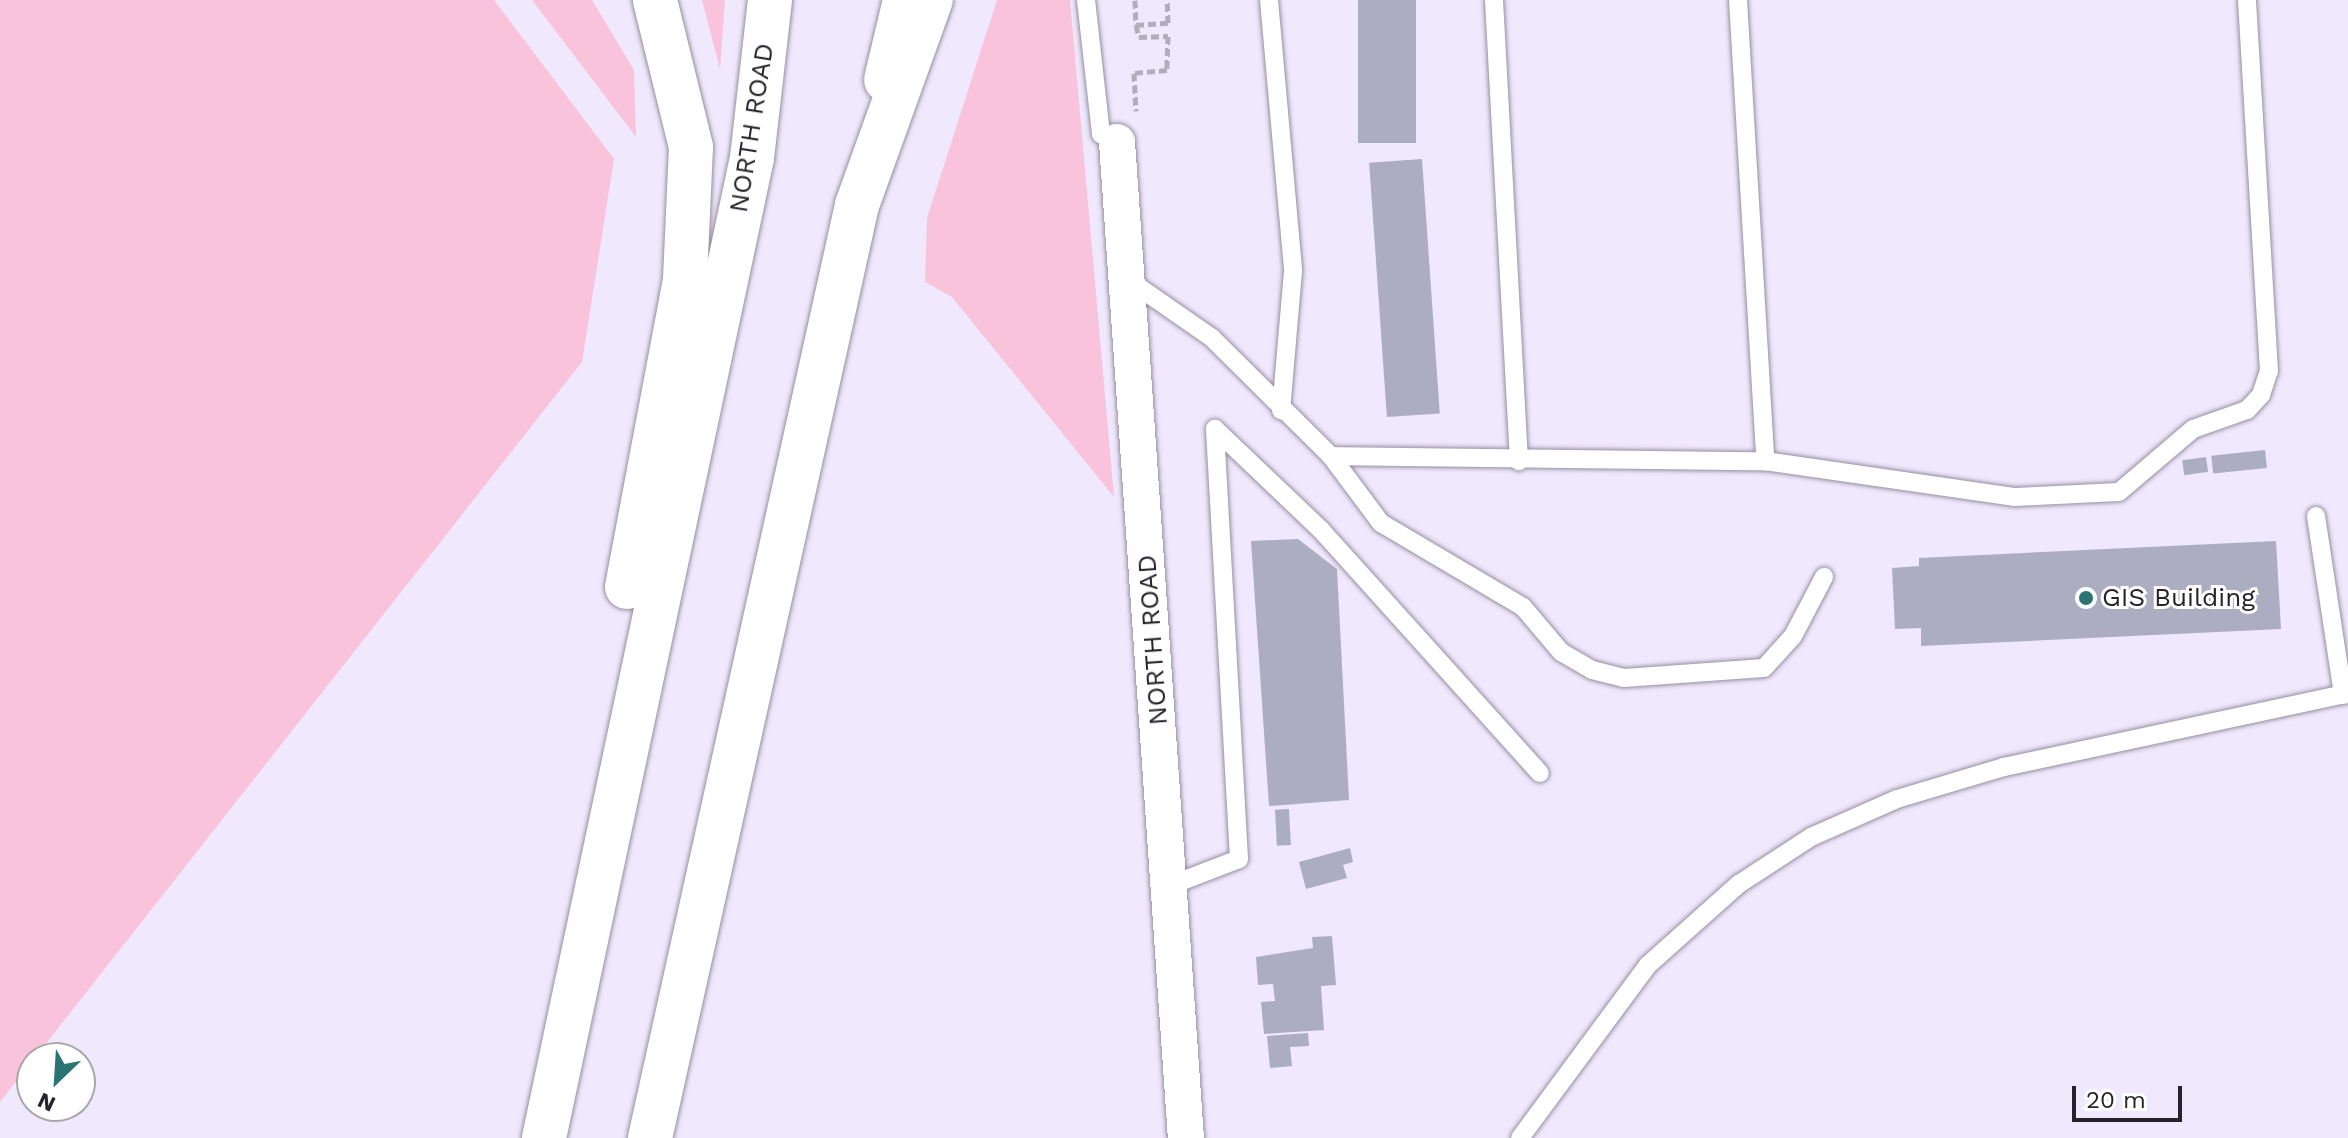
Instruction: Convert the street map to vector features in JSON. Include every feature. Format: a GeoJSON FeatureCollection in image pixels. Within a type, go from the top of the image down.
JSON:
{"type":"FeatureCollection","features":[{"type":"Feature","properties":{"kind":"main road"},"geometry":{"type":"LineString","coordinates":[[544,1138],[572,987],[605,701],[685,279],[691,147],[655,0]]}},
{"type":"Feature","properties":{"kind":"main road","name":"NORTH ROAD"},"geometry":{"type":"LineString","coordinates":[[572,987],[657,583],[752,158],[770,0]]}},
{"type":"Feature","properties":{"kind":"main road"},"geometry":{"type":"LineString","coordinates":[[650,1138],[905,0]]}},
{"type":"Feature","properties":{"kind":"main road"},"geometry":{"type":"LineString","coordinates":[[857,205],[931,0]]}},
{"type":"Feature","properties":{"kind":"street","name":"NORTH ROAD"},"geometry":{"type":"LineString","coordinates":[[1127,131],[1130,281],[1186,1138]]}},
{"type":"Feature","properties":{"kind":"lane"},"geometry":{"type":"LineString","coordinates":[[1086,0],[1101,134],[1127,131]]}},
{"type":"Feature","properties":{"kind":"lane"},"geometry":{"type":"LineString","coordinates":[[1269,0],[1293,271],[1281,410]]}},
{"type":"Feature","properties":{"kind":"lane"},"geometry":{"type":"LineString","coordinates":[[1494,0],[1519,461]]}},
{"type":"Feature","properties":{"kind":"lane"},"geometry":{"type":"LineString","coordinates":[[1738,0],[1765,461]]}},
{"type":"Feature","properties":{"kind":"lane"},"geometry":{"type":"LineString","coordinates":[[1331,456],[1519,461],[1765,461],[2015,497],[2119,492],[2193,429],[2247,410],[2261,395],[2269,371],[2247,0]]}},
{"type":"Feature","properties":{"kind":"lane"},"geometry":{"type":"LineString","coordinates":[[1130,281],[1212,338],[1281,410],[1331,456],[1381,523],[1523,607],[1561,652],[1592,670],[1624,678],[1764,668],[1793,636],[1824,577]]}},
{"type":"Feature","properties":{"kind":"lane"},"geometry":{"type":"LineString","coordinates":[[1169,886],[1239,859],[1215,429],[1321,530],[1540,773]]}},
{"type":"Feature","properties":{"kind":"lane"},"geometry":{"type":"LineString","coordinates":[[1520,1138],[1648,965],[1739,884],[1811,837],[1897,799],[2004,767],[2345,694],[2316,516]]}},
{"type":"Feature","properties":{"kind":"path"},"geometry":{"type":"LineString","coordinates":[[1127,131],[1134,73],[1167,70],[1168,36],[1139,37],[1135,0]]}},
{"type":"Feature","properties":{"kind":"path"},"geometry":{"type":"LineString","coordinates":[[1136,25],[1168,23],[1167,0]]}},
{"type":"Feature","properties":{"kind":"shaded area"},"geometry":{"type":"Polygon","coordinates":[[[0,0],[494,0],[614,159],[582,362],[47,1042],[16,1042],[16,1082],[0,1102],[0,0]]]}},
{"type":"Feature","properties":{"kind":"shaded area"},"geometry":{"type":"Polygon","coordinates":[[[532,0],[592,0],[634,70],[636,137],[532,0]]]}},
{"type":"Feature","properties":{"kind":"shaded area"},"geometry":{"type":"Polygon","coordinates":[[[702,0],[725,0],[720,69],[702,0]]]}},
{"type":"Feature","properties":{"kind":"shaded area"},"geometry":{"type":"Polygon","coordinates":[[[997,0],[1070,0],[1114,497],[952,297],[925,282],[927,218],[997,0]]]}},
{"type":"Feature","properties":{"kind":"building"},"geometry":{"type":"Polygon","coordinates":[[[1358,0],[1416,0],[1416,143],[1358,143],[1358,0]]]}},
{"type":"Feature","properties":{"kind":"building"},"geometry":{"type":"Polygon","coordinates":[[[1422,159],[1440,413],[1387,417],[1369,163],[1422,159]]]}},
{"type":"Feature","properties":{"kind":"building"},"geometry":{"type":"Polygon","coordinates":[[[2265,450],[2267,468],[2213,474],[2211,456],[2265,450]]]}},
{"type":"Feature","properties":{"kind":"building"},"geometry":{"type":"Polygon","coordinates":[[[2206,457],[2208,472],[2184,475],[2182,460],[2206,457]]]}},
{"type":"Feature","properties":{"kind":"building"},"geometry":{"type":"Polygon","coordinates":[[[1298,539],[1337,569],[1349,800],[1269,806],[1251,541],[1298,539]]]}},
{"type":"Feature","properties":{"kind":"building","name":"GIS Building"},"geometry":{"type":"Polygon","coordinates":[[[2276,541],[2281,629],[1921,646],[1921,628],[1895,629],[1892,568],[1919,566],[1919,558],[2276,541]]]}},
{"type":"Feature","properties":{"kind":"building"},"geometry":{"type":"Polygon","coordinates":[[[1289,809],[1291,845],[1277,846],[1275,810],[1289,809]]]}},
{"type":"Feature","properties":{"kind":"building"},"geometry":{"type":"Polygon","coordinates":[[[1350,848],[1353,862],[1343,865],[1347,878],[1306,889],[1299,862],[1350,848]]]}},
{"type":"Feature","properties":{"kind":"building"},"geometry":{"type":"Polygon","coordinates":[[[1332,936],[1336,985],[1321,986],[1324,1030],[1264,1034],[1261,1002],[1275,1001],[1273,984],[1258,985],[1256,957],[1313,948],[1312,937],[1332,936]]]}},
{"type":"Feature","properties":{"kind":"building"},"geometry":{"type":"Polygon","coordinates":[[[1308,1033],[1309,1046],[1290,1047],[1292,1066],[1270,1068],[1267,1036],[1308,1033]]]}},
{"type":"Feature","properties":{"kind":"place","name":"GIS Building"},"geometry":{"type":"Point","coordinates":[2086,598]}}]}
